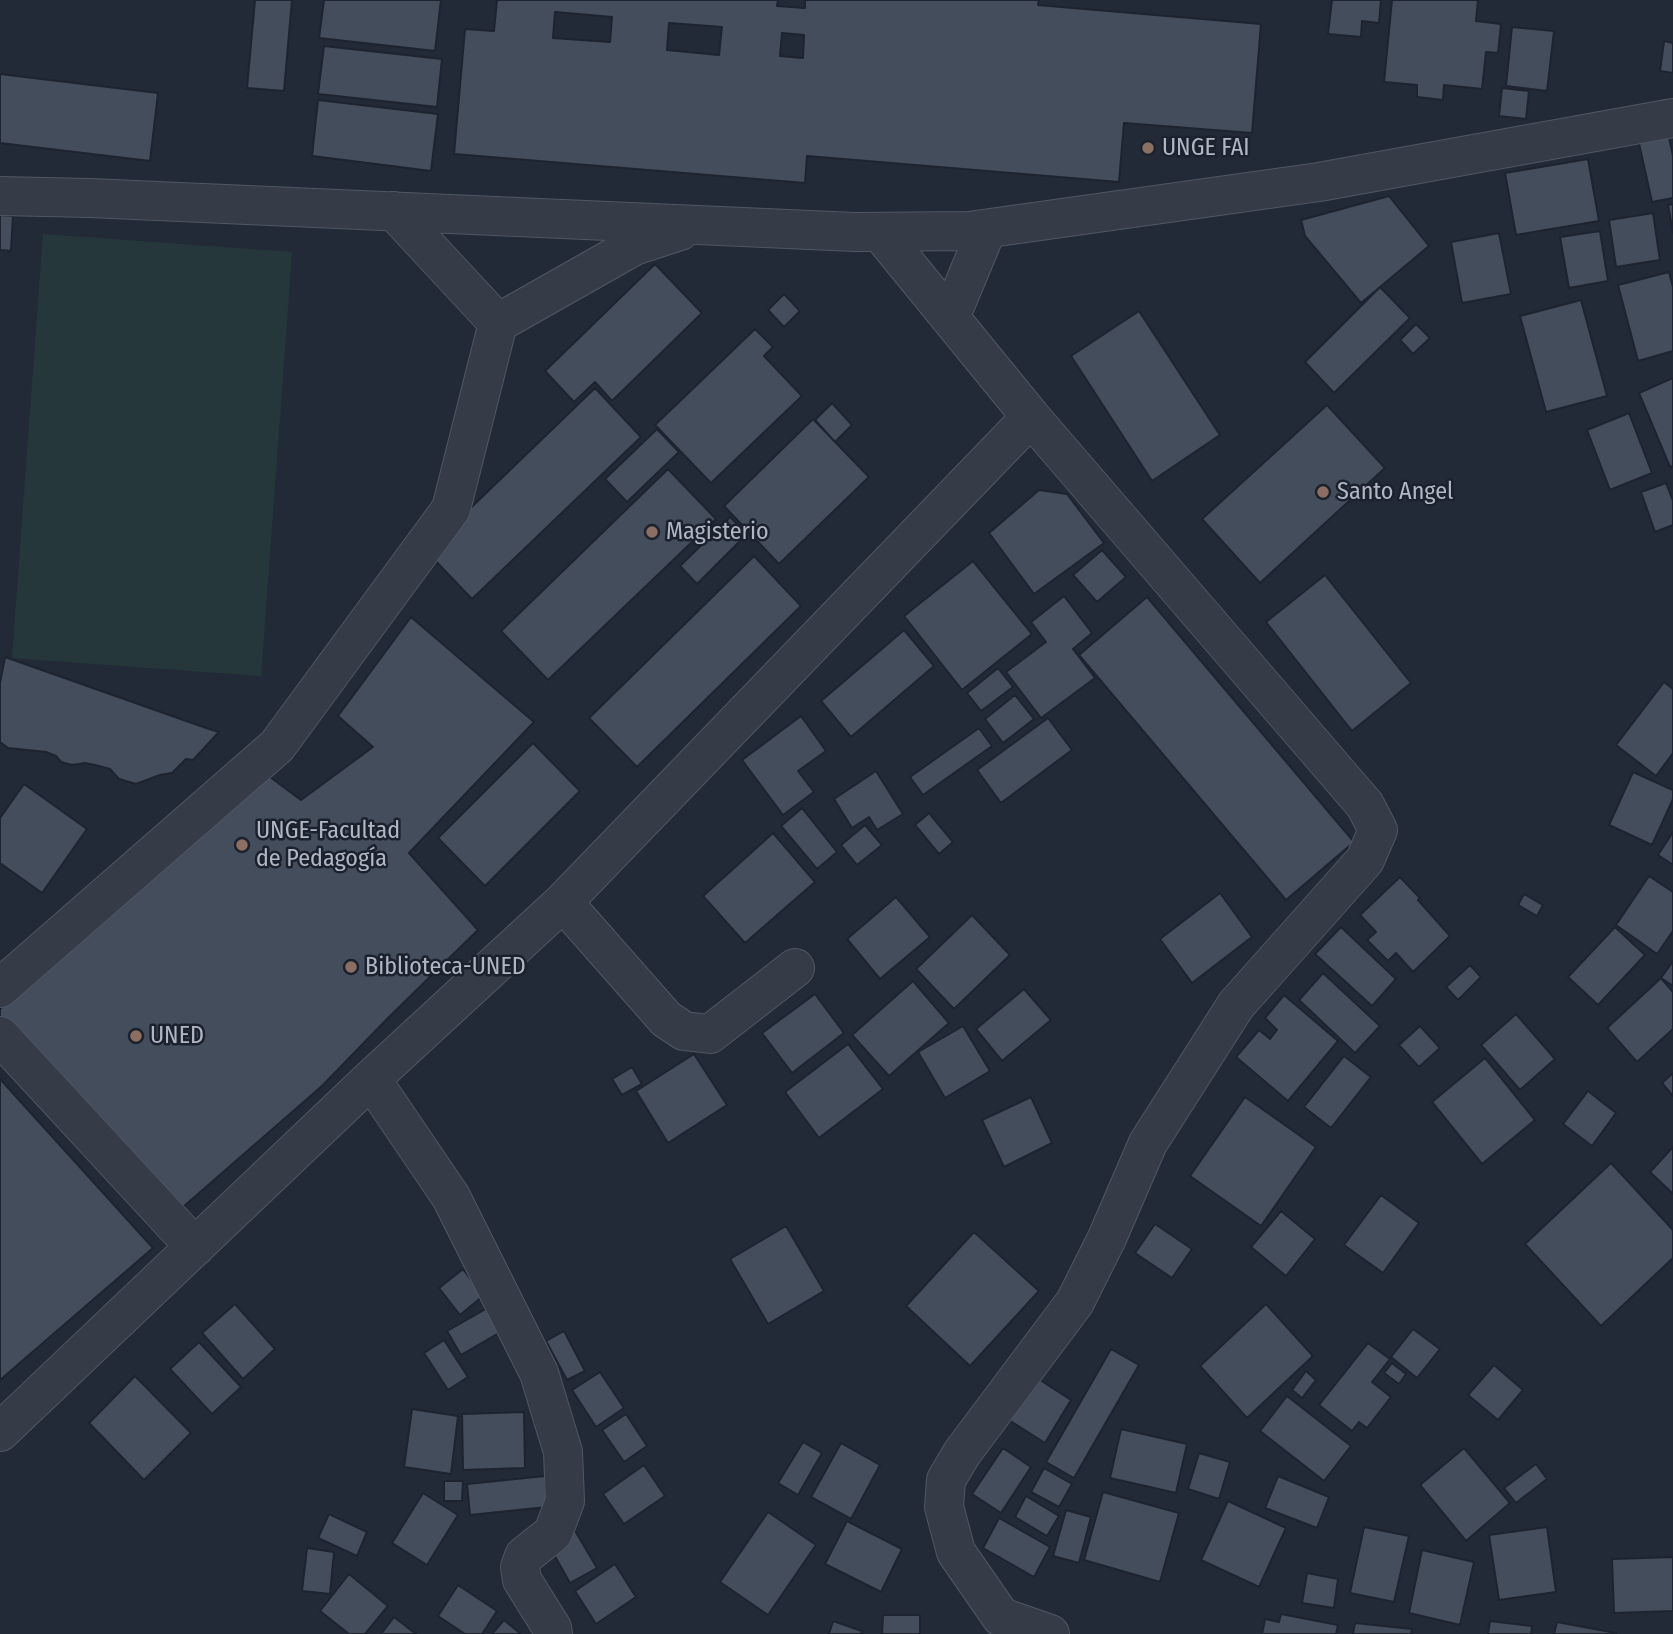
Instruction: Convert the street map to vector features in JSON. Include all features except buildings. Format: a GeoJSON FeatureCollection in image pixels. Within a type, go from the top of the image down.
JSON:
{"type":"FeatureCollection","features":[{"type":"Feature","properties":{"kind":"street"},"geometry":{"type":"LineString","coordinates":[[0,196],[855,232],[969,231],[1319,181],[1673,118]]}},
{"type":"Feature","properties":{"kind":"street"},"geometry":{"type":"LineString","coordinates":[[394,211],[498,323]]}},
{"type":"Feature","properties":{"kind":"street"},"geometry":{"type":"LineString","coordinates":[[0,988],[278,746],[451,509],[498,323],[634,246],[698,225]]}},
{"type":"Feature","properties":{"kind":"street"},"geometry":{"type":"LineString","coordinates":[[950,317],[986,229]]}},
{"type":"Feature","properties":{"kind":"street"},"geometry":{"type":"LineString","coordinates":[[880,232],[1031,417],[1365,805],[1378,831],[1365,860],[1237,1005],[1148,1143],[1107,1238],[1075,1302],[962,1453],[946,1480],[944,1507],[956,1552],[1001,1617],[1050,1634]]}},
{"type":"Feature","properties":{"kind":"street"},"geometry":{"type":"LineString","coordinates":[[0,1432],[371,1079],[562,902],[1031,417]]}},
{"type":"Feature","properties":{"kind":"street"},"geometry":{"type":"LineString","coordinates":[[562,902],[666,1019],[684,1031],[710,1034],[795,968]]}},
{"type":"Feature","properties":{"kind":"street"},"geometry":{"type":"LineString","coordinates":[[0,1036],[195,1247]]}},
{"type":"Feature","properties":{"kind":"street"},"geometry":{"type":"LineString","coordinates":[[371,1079],[451,1197],[539,1373],[563,1452],[565,1501],[553,1533],[524,1556],[520,1567],[522,1580],[552,1628],[553,1634]]}},
{"type":"Feature","properties":{"kind":"shaded area"},"geometry":{"type":"Polygon","coordinates":[[[43,234],[292,252],[261,676],[12,658],[43,234]]]}},
{"type":"Feature","properties":{"kind":"place","name":"UNGE FAI"},"geometry":{"type":"Point","coordinates":[1148,148]}},
{"type":"Feature","properties":{"kind":"place","name":"Santo Angel"},"geometry":{"type":"Point","coordinates":[1323,492]}},
{"type":"Feature","properties":{"kind":"place","name":"Magisterio"},"geometry":{"type":"Point","coordinates":[652,532]}},
{"type":"Feature","properties":{"kind":"place","name":"UNGE-Facultad de Pedagogía"},"geometry":{"type":"Point","coordinates":[242,845]}},
{"type":"Feature","properties":{"kind":"place","name":"Biblioteca-UNED"},"geometry":{"type":"Point","coordinates":[351,967]}},
{"type":"Feature","properties":{"kind":"place","name":"UNED"},"geometry":{"type":"Point","coordinates":[136,1036]}}]}
